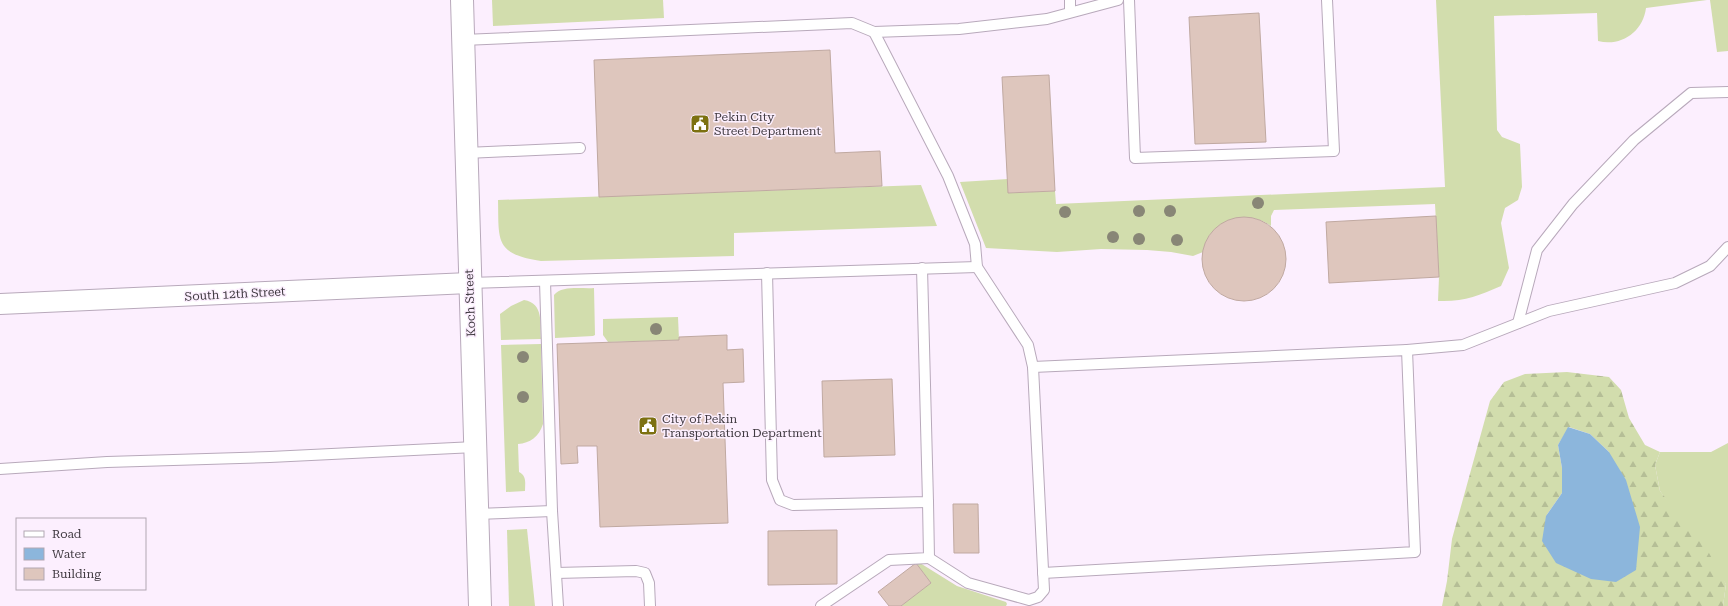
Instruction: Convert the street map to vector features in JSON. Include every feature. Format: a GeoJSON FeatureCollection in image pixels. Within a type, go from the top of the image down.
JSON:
{"type":"FeatureCollection","features":[{"type":"Feature","properties":{"kind":"street","name":"Koch Street"},"geometry":{"type":"LineString","coordinates":[[462,0],[469,283],[480,606]]}},
{"type":"Feature","properties":{"kind":"street","name":"South 12th Street"},"geometry":{"type":"LineString","coordinates":[[0,304],[469,283]]}},
{"type":"Feature","properties":{"kind":"lane"},"geometry":{"type":"LineString","coordinates":[[1070,0],[1070,12]]}},
{"type":"Feature","properties":{"kind":"lane"},"geometry":{"type":"LineString","coordinates":[[463,40],[852,23],[874,32],[959,29],[1047,19],[1118,0]]}},
{"type":"Feature","properties":{"kind":"lane"},"geometry":{"type":"LineString","coordinates":[[1129,0],[1135,158],[1334,151],[1327,0]]}},
{"type":"Feature","properties":{"kind":"lane"},"geometry":{"type":"LineString","coordinates":[[821,606],[889,560],[929,558],[968,582],[1028,600],[1038,597],[1044,590],[1033,367],[1028,345],[977,266],[975,244],[948,176],[874,32]]}},
{"type":"Feature","properties":{"kind":"lane"},"geometry":{"type":"LineString","coordinates":[[1518,323],[1537,250],[1573,204],[1634,140],[1691,93],[1728,92]]}},
{"type":"Feature","properties":{"kind":"lane"},"geometry":{"type":"LineString","coordinates":[[466,153],[580,148]]}},
{"type":"Feature","properties":{"kind":"lane"},"geometry":{"type":"LineString","coordinates":[[1033,367],[1407,350],[1463,345],[1549,311],[1675,283],[1710,266],[1728,247]]}},
{"type":"Feature","properties":{"kind":"lane"},"geometry":{"type":"LineString","coordinates":[[469,283],[977,266]]}},
{"type":"Feature","properties":{"kind":"lane"},"geometry":{"type":"LineString","coordinates":[[922,268],[929,558]]}},
{"type":"Feature","properties":{"kind":"lane"},"geometry":{"type":"LineString","coordinates":[[767,273],[772,480],[780,500],[794,505],[928,502]]}},
{"type":"Feature","properties":{"kind":"lane"},"geometry":{"type":"LineString","coordinates":[[545,281],[552,511],[558,606]]}},
{"type":"Feature","properties":{"kind":"lane"},"geometry":{"type":"LineString","coordinates":[[1043,573],[1415,552],[1407,350]]}},
{"type":"Feature","properties":{"kind":"lane"},"geometry":{"type":"LineString","coordinates":[[0,469],[107,462],[475,447]]}},
{"type":"Feature","properties":{"kind":"lane"},"geometry":{"type":"LineString","coordinates":[[477,514],[552,511]]}},
{"type":"Feature","properties":{"kind":"lane"},"geometry":{"type":"LineString","coordinates":[[556,573],[636,571],[645,574],[650,583],[650,606]]}},
{"type":"Feature","properties":{"kind":"green space"},"geometry":{"type":"Polygon","coordinates":[[[492,0],[663,0],[664,18],[493,26],[492,0]]]}},
{"type":"Feature","properties":{"kind":"green space"},"geometry":{"type":"Polygon","coordinates":[[[1436,0],[1707,0],[1646,8],[1644,17],[1636,31],[1623,40],[1615,42],[1598,41],[1597,13],[1494,16],[1497,130],[1502,137],[1520,144],[1522,187],[1518,200],[1505,208],[1501,223],[1509,268],[1501,286],[1471,298],[1438,301],[1439,277],[1435,204],[1274,210],[1271,216],[1271,226],[1255,218],[1246,217],[1237,218],[1221,225],[1208,238],[1203,252],[1193,256],[1147,250],[1101,249],[1057,252],[986,248],[960,182],[1008,179],[1008,193],[1055,191],[1056,204],[1445,187],[1436,0]]]}},
{"type":"Feature","properties":{"kind":"green space"},"geometry":{"type":"Polygon","coordinates":[[[1710,0],[1728,0],[1728,51],[1717,52],[1710,0]]]}},
{"type":"Feature","properties":{"kind":"green space"},"geometry":{"type":"Polygon","coordinates":[[[921,185],[937,226],[734,233],[734,256],[541,261],[526,258],[507,249],[502,243],[500,235],[498,200],[921,185]]]}},
{"type":"Feature","properties":{"kind":"green space"},"geometry":{"type":"Polygon","coordinates":[[[572,288],[594,288],[595,335],[555,338],[554,295],[562,290],[572,288]]]}},
{"type":"Feature","properties":{"kind":"green space"},"geometry":{"type":"Polygon","coordinates":[[[524,300],[535,305],[538,310],[540,315],[541,339],[501,340],[500,314],[511,306],[524,300]]]}},
{"type":"Feature","properties":{"kind":"green space"},"geometry":{"type":"Polygon","coordinates":[[[678,317],[679,340],[608,342],[603,335],[603,319],[678,317]]]}},
{"type":"Feature","properties":{"kind":"green space"},"geometry":{"type":"Polygon","coordinates":[[[541,344],[543,424],[534,438],[530,441],[518,444],[519,472],[524,478],[525,491],[506,492],[501,345],[541,344]]]}},
{"type":"Feature","properties":{"kind":"green space"},"geometry":{"type":"Polygon","coordinates":[[[1567,372],[1609,377],[1621,390],[1629,418],[1645,445],[1660,452],[1655,465],[1660,491],[1709,553],[1726,584],[1723,606],[1442,606],[1447,581],[1452,539],[1490,401],[1504,382],[1525,374],[1567,372]],[[1569,427],[1558,445],[1562,468],[1562,493],[1546,516],[1609,452],[1590,434],[1569,427]]]}},
{"type":"Feature","properties":{"kind":"green space"},"geometry":{"type":"Polygon","coordinates":[[[1728,443],[1728,606],[1723,606],[1726,584],[1660,491],[1655,465],[1660,452],[1711,452],[1728,443]]]}},
{"type":"Feature","properties":{"kind":"green space"},"geometry":{"type":"Polygon","coordinates":[[[527,529],[535,606],[509,606],[507,530],[527,529]]]}},
{"type":"Feature","properties":{"kind":"green space"},"geometry":{"type":"Polygon","coordinates":[[[920,563],[957,586],[1006,602],[1007,604],[1006,606],[901,606],[931,583],[917,564],[920,563]]]}},
{"type":"Feature","properties":{"kind":"water"},"geometry":{"type":"Polygon","coordinates":[[[1568,427],[1590,434],[1609,452],[1626,480],[1640,527],[1636,570],[1616,582],[1591,579],[1556,563],[1542,541],[1546,516],[1562,493],[1562,468],[1558,445],[1568,427]]]}},
{"type":"Feature","properties":{"kind":"building"},"geometry":{"type":"Polygon","coordinates":[[[1259,13],[1266,142],[1195,144],[1189,17],[1259,13]]]}},
{"type":"Feature","properties":{"kind":"building"},"geometry":{"type":"Polygon","coordinates":[[[830,50],[835,153],[880,151],[882,186],[599,197],[594,60],[830,50]]]}},
{"type":"Feature","properties":{"kind":"building"},"geometry":{"type":"Polygon","coordinates":[[[1049,75],[1055,191],[1008,193],[1002,77],[1049,75]]]}},
{"type":"Feature","properties":{"kind":"building"},"geometry":{"type":"Polygon","coordinates":[[[1436,216],[1439,277],[1329,283],[1326,222],[1436,216]]]}},
{"type":"Feature","properties":{"kind":"building"},"geometry":{"type":"Polygon","coordinates":[[[1244,217],[1260,220],[1274,229],[1283,243],[1286,259],[1283,275],[1274,289],[1260,298],[1244,301],[1228,298],[1214,289],[1205,275],[1202,259],[1205,243],[1214,229],[1228,220],[1244,217]]]}},
{"type":"Feature","properties":{"kind":"building"},"geometry":{"type":"Polygon","coordinates":[[[727,335],[727,350],[743,349],[744,382],[723,383],[728,523],[600,527],[597,446],[577,446],[578,463],[561,464],[557,344],[679,340],[679,337],[727,335]]]}},
{"type":"Feature","properties":{"kind":"building"},"geometry":{"type":"Polygon","coordinates":[[[892,379],[895,455],[824,457],[822,381],[892,379]]]}},
{"type":"Feature","properties":{"kind":"building"},"geometry":{"type":"Polygon","coordinates":[[[953,504],[978,504],[979,553],[954,553],[953,504]]]}},
{"type":"Feature","properties":{"kind":"building"},"geometry":{"type":"Polygon","coordinates":[[[837,530],[837,584],[768,585],[768,531],[837,530]]]}},
{"type":"Feature","properties":{"kind":"building"},"geometry":{"type":"Polygon","coordinates":[[[916,563],[931,583],[901,606],[889,606],[878,592],[916,563]]]}},
{"type":"Feature","properties":{"kind":"place","name":"Pekin City Street Department"},"geometry":{"type":"Point","coordinates":[700,124]}},
{"type":"Feature","properties":{"kind":"place","name":"City of Pekin Transportation Department"},"geometry":{"type":"Point","coordinates":[648,426]}}]}
